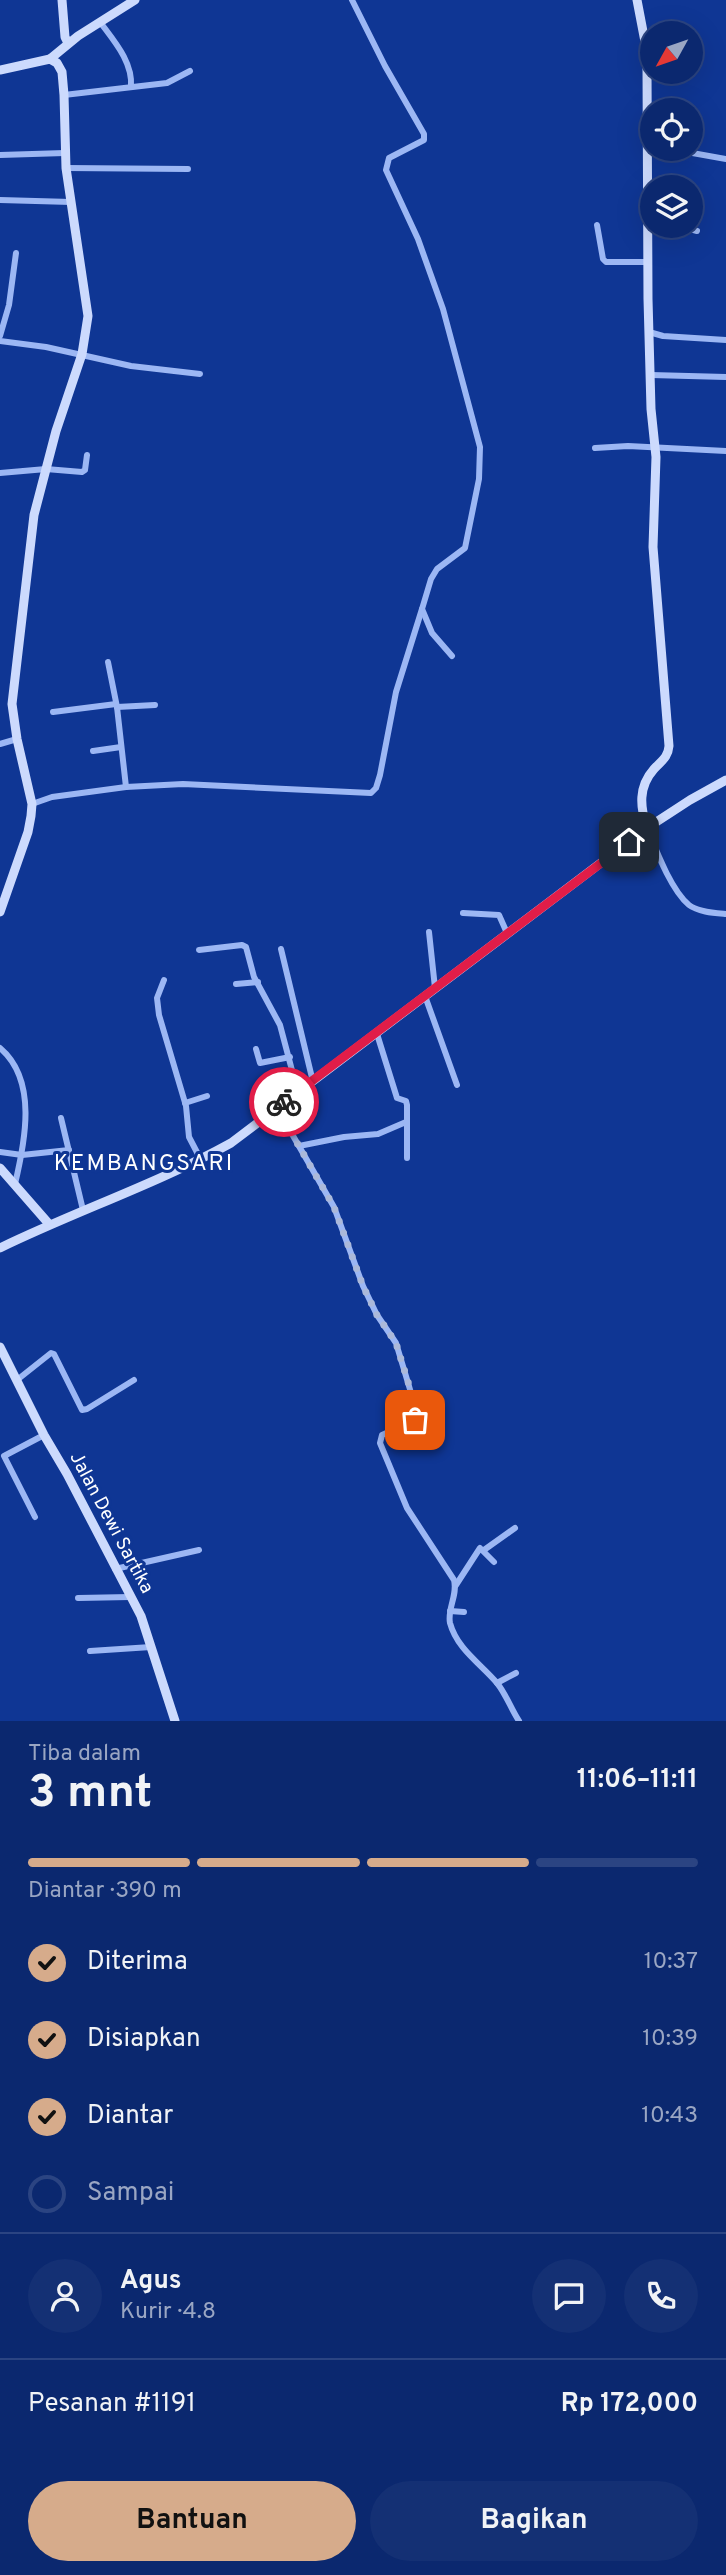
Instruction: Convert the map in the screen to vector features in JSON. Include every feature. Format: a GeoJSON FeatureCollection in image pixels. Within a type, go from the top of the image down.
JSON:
{"type":"FeatureCollection","features":[{"type":"Feature","properties":{"kind":"street"},"geometry":{"type":"LineString","coordinates":[[62,0],[65,37],[68,43]]}},
{"type":"Feature","properties":{"kind":"street"},"geometry":{"type":"LineString","coordinates":[[0,71],[50,59],[68,43],[135,0]]}},
{"type":"Feature","properties":{"kind":"street"},"geometry":{"type":"LineString","coordinates":[[32,804],[52,797],[183,784],[371,793],[377,784],[398,685],[431,579],[437,569],[465,548],[479,479],[480,447],[443,309],[418,239],[386,170],[389,158],[424,140],[424,134],[385,66],[352,0]]}},
{"type":"Feature","properties":{"kind":"street"},"geometry":{"type":"LineString","coordinates":[[637,0],[646,47],[648,98]]}},
{"type":"Feature","properties":{"kind":"street"},"geometry":{"type":"LineString","coordinates":[[100,22],[124,58],[132,76],[131,87]]}},
{"type":"Feature","properties":{"kind":"street"},"geometry":{"type":"LineString","coordinates":[[0,912],[28,832],[32,804],[17,740],[13,695],[34,515],[56,431],[81,356],[86,329],[87,307],[66,168],[62,72],[57,63],[50,59]]}},
{"type":"Feature","properties":{"kind":"street"},"geometry":{"type":"LineString","coordinates":[[64,94],[167,83],[190,71]]}},
{"type":"Feature","properties":{"kind":"street"},"geometry":{"type":"LineString","coordinates":[[0,155],[65,153]]}},
{"type":"Feature","properties":{"kind":"street"},"geometry":{"type":"LineString","coordinates":[[703,155],[726,159]]}},
{"type":"Feature","properties":{"kind":"street"},"geometry":{"type":"LineString","coordinates":[[66,168],[188,169]]}},
{"type":"Feature","properties":{"kind":"street"},"geometry":{"type":"LineString","coordinates":[[0,200],[71,202]]}},
{"type":"Feature","properties":{"kind":"street"},"geometry":{"type":"LineString","coordinates":[[597,226],[604,261],[647,262]]}},
{"type":"Feature","properties":{"kind":"street"},"geometry":{"type":"LineString","coordinates":[[649,238],[651,409],[655,448],[654,566],[668,752],[649,776],[643,790],[641,807],[664,867],[687,903],[696,909],[726,914]]}},
{"type":"Feature","properties":{"kind":"street"},"geometry":{"type":"LineString","coordinates":[[16,253],[9,304],[0,339],[131,366],[200,374]]}},
{"type":"Feature","properties":{"kind":"street"},"geometry":{"type":"LineString","coordinates":[[649,332],[673,337],[726,340]]}},
{"type":"Feature","properties":{"kind":"street"},"geometry":{"type":"LineString","coordinates":[[651,375],[726,377]]}},
{"type":"Feature","properties":{"kind":"street"},"geometry":{"type":"LineString","coordinates":[[595,448],[628,446],[726,452]]}},
{"type":"Feature","properties":{"kind":"street"},"geometry":{"type":"LineString","coordinates":[[0,473],[46,468],[82,472],[85,470],[87,455]]}},
{"type":"Feature","properties":{"kind":"street"},"geometry":{"type":"LineString","coordinates":[[422,609],[432,633],[452,656]]}},
{"type":"Feature","properties":{"kind":"street"},"geometry":{"type":"LineString","coordinates":[[108,662],[126,788]]}},
{"type":"Feature","properties":{"kind":"street"},"geometry":{"type":"LineString","coordinates":[[53,712],[116,705],[155,705]]}},
{"type":"Feature","properties":{"kind":"street"},"geometry":{"type":"LineString","coordinates":[[0,744],[17,740]]}},
{"type":"Feature","properties":{"kind":"street"},"geometry":{"type":"LineString","coordinates":[[93,751],[121,747]]}},
{"type":"Feature","properties":{"kind":"street"},"geometry":{"type":"LineString","coordinates":[[0,1248],[49,1224],[201,1160],[231,1143],[647,828],[726,780]]}},
{"type":"Feature","properties":{"kind":"street"},"geometry":{"type":"LineString","coordinates":[[463,914],[499,915],[510,931]]}},
{"type":"Feature","properties":{"kind":"street"},"geometry":{"type":"LineString","coordinates":[[429,932],[435,988]]}},
{"type":"Feature","properties":{"kind":"street"},"geometry":{"type":"LineString","coordinates":[[199,950],[242,945],[246,947],[257,982],[278,1018],[298,1093]]}},
{"type":"Feature","properties":{"kind":"street"},"geometry":{"type":"LineString","coordinates":[[281,949],[313,1082]]}},
{"type":"Feature","properties":{"kind":"street"},"geometry":{"type":"LineString","coordinates":[[164,980],[157,998],[159,1015],[185,1103],[189,1137],[201,1160]]}},
{"type":"Feature","properties":{"kind":"street"},"geometry":{"type":"LineString","coordinates":[[236,984],[257,982]]}},
{"type":"Feature","properties":{"kind":"street"},"geometry":{"type":"LineString","coordinates":[[425,996],[457,1086]]}},
{"type":"Feature","properties":{"kind":"street"},"geometry":{"type":"LineString","coordinates":[[377,1034],[397,1098],[406,1101],[407,1158]]}},
{"type":"Feature","properties":{"kind":"street"},"geometry":{"type":"LineString","coordinates":[[0,1048],[18,1072],[23,1092],[26,1121],[15,1184]]}},
{"type":"Feature","properties":{"kind":"street"},"geometry":{"type":"LineString","coordinates":[[256,1049],[260,1063],[290,1057]]}},
{"type":"Feature","properties":{"kind":"street"},"geometry":{"type":"LineString","coordinates":[[185,1103],[206,1096]]}},
{"type":"Feature","properties":{"kind":"street"},"geometry":{"type":"LineString","coordinates":[[277,1108],[334,1207],[363,1286],[396,1343],[418,1418],[380,1437],[380,1443],[407,1508],[452,1574],[456,1585]]}},
{"type":"Feature","properties":{"kind":"street"},"geometry":{"type":"LineString","coordinates":[[61,1118],[83,1210]]}},
{"type":"Feature","properties":{"kind":"street"},"geometry":{"type":"LineString","coordinates":[[299,1146],[378,1134],[406,1122]]}},
{"type":"Feature","properties":{"kind":"street"},"geometry":{"type":"LineString","coordinates":[[0,1152],[22,1155],[69,1150]]}},
{"type":"Feature","properties":{"kind":"street"},"geometry":{"type":"LineString","coordinates":[[0,1168],[49,1224]]}},
{"type":"Feature","properties":{"kind":"street","name":"Jalan Dewi Sartika"},"geometry":{"type":"LineString","coordinates":[[0,1347],[146,1628],[175,1721]]}},
{"type":"Feature","properties":{"kind":"street"},"geometry":{"type":"LineString","coordinates":[[17,1380],[51,1353],[54,1354],[82,1410],[134,1380]]}},
{"type":"Feature","properties":{"kind":"street"},"geometry":{"type":"LineString","coordinates":[[35,1517],[4,1456],[44,1435]]}},
{"type":"Feature","properties":{"kind":"street"},"geometry":{"type":"LineString","coordinates":[[484,1550],[515,1528]]}},
{"type":"Feature","properties":{"kind":"street"},"geometry":{"type":"LineString","coordinates":[[115,1569],[199,1550]]}},
{"type":"Feature","properties":{"kind":"street"},"geometry":{"type":"LineString","coordinates":[[495,1562],[484,1550],[478,1550],[456,1585],[450,1611],[451,1627],[463,1647],[497,1683],[519,1721]]}},
{"type":"Feature","properties":{"kind":"street"},"geometry":{"type":"LineString","coordinates":[[78,1598],[130,1597]]}},
{"type":"Feature","properties":{"kind":"street"},"geometry":{"type":"LineString","coordinates":[[450,1611],[464,1612]]}},
{"type":"Feature","properties":{"kind":"street"},"geometry":{"type":"LineString","coordinates":[[90,1651],[151,1647]]}},
{"type":"Feature","properties":{"kind":"street"},"geometry":{"type":"LineString","coordinates":[[497,1683],[516,1673]]}},
{"type":"Feature","properties":{"kind":"way so far"},"geometry":{"type":"LineString","coordinates":[[284,1102],[277,1108],[334,1207],[363,1286],[377,1315],[396,1343],[418,1414],[415,1420]]}},
{"type":"Feature","properties":{"kind":"district","name":"KEMBANGSARI"},"geometry":{"type":"Point","coordinates":[144,1164]}},
{"type":"Feature","properties":{"kind":"route"},"geometry":{"type":"LineString","coordinates":[[284,1102],[365,1044],[629,842]]}}]}
